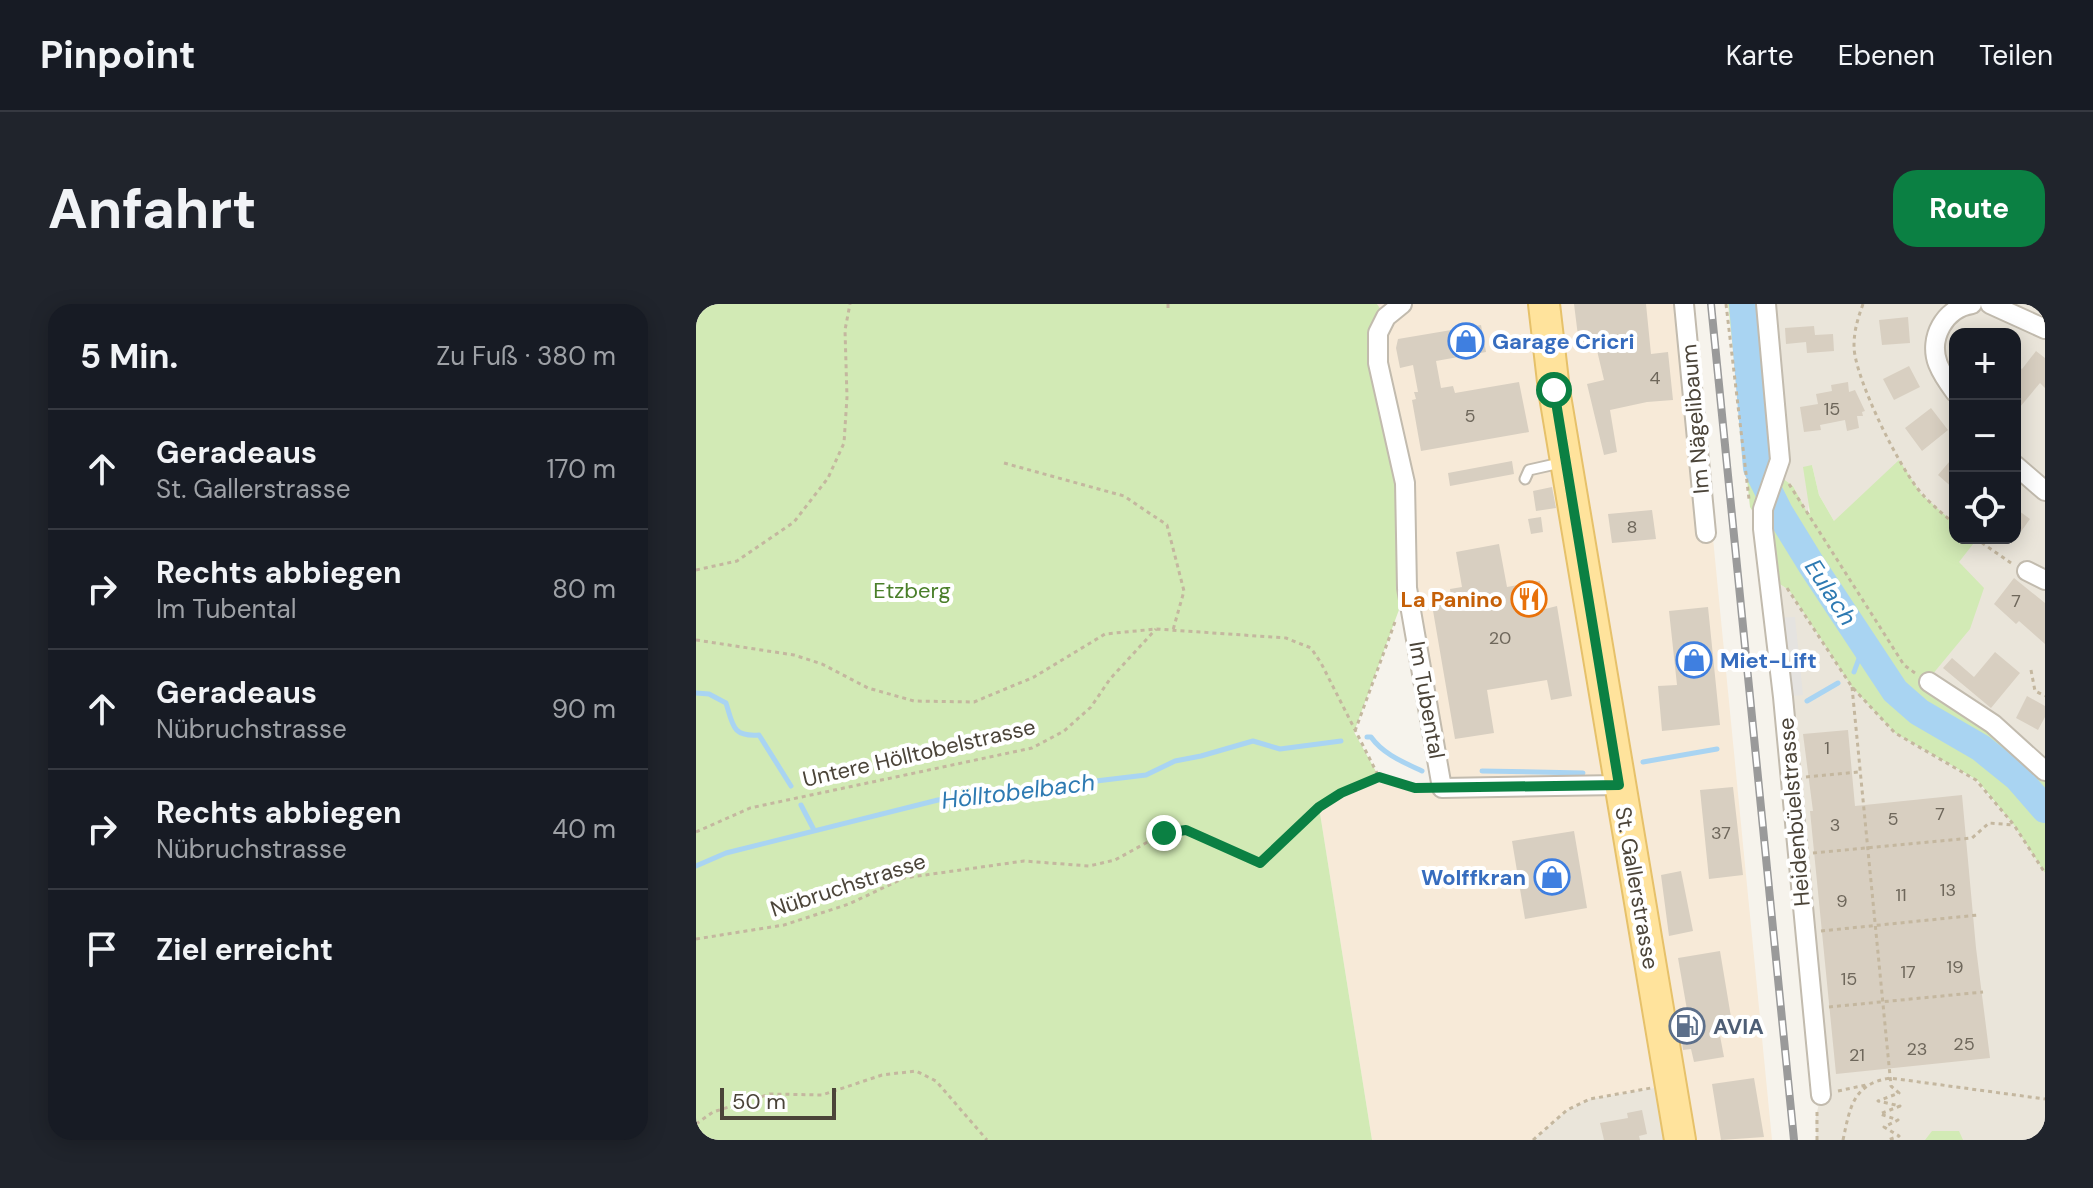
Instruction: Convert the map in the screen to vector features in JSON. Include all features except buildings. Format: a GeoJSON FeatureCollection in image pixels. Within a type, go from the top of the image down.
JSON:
{"type":"FeatureCollection","features":[{"type":"Feature","properties":{"kind":"main road","name":"St. Gallerstrasse"},"geometry":{"type":"LineString","coordinates":[[1544,304],[1554,390],[1680,1140]]}},
{"type":"Feature","properties":{"kind":"street","name":"Im Tubental"},"geometry":{"type":"LineString","coordinates":[[1402,304],[1386,317],[1378,333],[1378,363],[1405,483],[1407,588],[1442,788],[1619,785]]}},
{"type":"Feature","properties":{"kind":"street","name":"Im Nägelibaum"},"geometry":{"type":"LineString","coordinates":[[1684,304],[1706,533]]}},
{"type":"Feature","properties":{"kind":"street"},"geometry":{"type":"LineString","coordinates":[[1766,304],[1780,446],[1777,474]]}},
{"type":"Feature","properties":{"kind":"street"},"geometry":{"type":"LineString","coordinates":[[1949,382],[1937,362],[1935,344],[1939,328],[1950,314],[1964,305],[1972,304]]}},
{"type":"Feature","properties":{"kind":"street"},"geometry":{"type":"LineString","coordinates":[[1990,304],[2045,329]]}},
{"type":"Feature","properties":{"kind":"street"},"geometry":{"type":"LineString","coordinates":[[2021,470],[2045,491]]}},
{"type":"Feature","properties":{"kind":"street","name":"Heidenbüelstrasse"},"geometry":{"type":"LineString","coordinates":[[1777,474],[1763,509],[1763,529],[1821,1095]]}},
{"type":"Feature","properties":{"kind":"street"},"geometry":{"type":"LineString","coordinates":[[2027,571],[2045,580]]}},
{"type":"Feature","properties":{"kind":"street"},"geometry":{"type":"LineString","coordinates":[[1929,682],[1993,724],[2045,771]]}},
{"type":"Feature","properties":{"kind":"lane"},"geometry":{"type":"LineString","coordinates":[[1525,479],[1529,470],[1567,461]]}},
{"type":"Feature","properties":{"kind":"path"},"geometry":{"type":"LineString","coordinates":[[696,570],[737,561],[794,522],[828,478],[844,443],[847,397],[845,330],[850,304]]}},
{"type":"Feature","properties":{"kind":"path"},"geometry":{"type":"LineString","coordinates":[[1726,304],[1745,480],[1750,507],[1763,529]]}},
{"type":"Feature","properties":{"kind":"path"},"geometry":{"type":"LineString","coordinates":[[1863,304],[1856,322],[1854,348],[1859,372],[1899,460],[1921,494],[1949,519]]}},
{"type":"Feature","properties":{"kind":"path"},"geometry":{"type":"LineString","coordinates":[[1004,463],[1124,496],[1167,525],[1184,591],[1173,630]]}},
{"type":"Feature","properties":{"kind":"path"},"geometry":{"type":"LineString","coordinates":[[1777,474],[1793,486],[1808,515],[1904,665],[1929,682]]}},
{"type":"Feature","properties":{"kind":"path"},"geometry":{"type":"LineString","coordinates":[[1984,544],[2027,571]]}},
{"type":"Feature","properties":{"kind":"path"},"geometry":{"type":"LineString","coordinates":[[1770,578],[1789,590],[1852,687],[1895,733],[1976,780],[2014,825],[2045,873]]}},
{"type":"Feature","properties":{"kind":"path"},"geometry":{"type":"LineString","coordinates":[[1354,732],[1407,588]]}},
{"type":"Feature","properties":{"kind":"path"},"geometry":{"type":"LineString","coordinates":[[696,640],[794,655],[822,664],[868,688],[914,701],[974,702],[1034,677],[1105,634],[1156,629],[1286,638],[1311,648],[1379,777],[1415,788],[1442,788]]}},
{"type":"Feature","properties":{"kind":"path","name":"Untere Hölltobelstrasse"},"geometry":{"type":"LineString","coordinates":[[696,832],[750,808],[1032,748],[1064,731],[1091,707],[1110,679],[1156,629]]}},
{"type":"Feature","properties":{"kind":"path"},"geometry":{"type":"LineString","coordinates":[[2031,670],[2035,691],[2045,696]]}},
{"type":"Feature","properties":{"kind":"path"},"geometry":{"type":"LineString","coordinates":[[1852,687],[1890,1078],[1891,1086],[1899,1093],[1878,1101],[1900,1106],[1880,1114],[1898,1120],[1884,1127],[1899,1136],[1888,1140]]}},
{"type":"Feature","properties":{"kind":"path"},"geometry":{"type":"LineString","coordinates":[[1810,777],[1858,772]]}},
{"type":"Feature","properties":{"kind":"path","name":"Nübruchstrasse"},"geometry":{"type":"LineString","coordinates":[[696,939],[784,925],[849,904],[904,878],[1024,861],[1089,866],[1115,860],[1164,833],[1175,831],[1186,830],[1260,863],[1319,807],[1341,793],[1379,777]]}},
{"type":"Feature","properties":{"kind":"path"},"geometry":{"type":"LineString","coordinates":[[1818,853],[1972,838],[1989,823],[2014,825]]}},
{"type":"Feature","properties":{"kind":"path"},"geometry":{"type":"LineString","coordinates":[[1825,930],[1978,915]]}},
{"type":"Feature","properties":{"kind":"path"},"geometry":{"type":"LineString","coordinates":[[1833,1007],[1983,992]]}},
{"type":"Feature","properties":{"kind":"path"},"geometry":{"type":"LineString","coordinates":[[696,1124],[713,1112],[770,1094],[822,1095],[882,1075],[916,1071],[936,1081],[987,1140]]}},
{"type":"Feature","properties":{"kind":"path"},"geometry":{"type":"LineString","coordinates":[[1847,1089],[1890,1078],[2045,1099]]}},
{"type":"Feature","properties":{"kind":"path"},"geometry":{"type":"LineString","coordinates":[[1843,1140],[1854,1100],[1866,1084]]}},
{"type":"Feature","properties":{"kind":"path"},"geometry":{"type":"LineString","coordinates":[[1533,1140],[1567,1110],[1590,1099],[1671,1085]]}},
{"type":"Feature","properties":{"kind":"path"},"geometry":{"type":"LineString","coordinates":[[1817,1140],[1815,1121],[1821,1095]]}},
{"type":"Feature","properties":{"kind":"shaded area"},"geometry":{"type":"Polygon","coordinates":[[[1377,304],[1690,304],[1772,1140],[1680,1140],[1670,1085],[1590,1099],[1567,1110],[1533,1140],[1372,1140],[1319,807],[1341,793],[1379,777],[1415,788],[1442,788],[1378,363],[1386,317],[1377,304]]]}},
{"type":"Feature","properties":{"kind":"shaded area"},"geometry":{"type":"Polygon","coordinates":[[[1766,304],[2045,304],[2045,771],[1904,665],[1819,495],[1812,465],[1808,515],[1793,486],[1777,474],[1766,304]]]}},
{"type":"Feature","properties":{"kind":"shaded area"},"geometry":{"type":"Polygon","coordinates":[[[1770,578],[1789,590],[1852,687],[1895,733],[1976,780],[2014,825],[2045,873],[2045,1140],[1817,1140],[1815,1121],[1821,1094],[1770,578]]]}},
{"type":"Feature","properties":{"kind":"shaded area"},"geometry":{"type":"Polygon","coordinates":[[[1795,617],[1803,695],[1783,697],[1775,618],[1795,617]]]}},
{"type":"Feature","properties":{"kind":"shaded area"},"geometry":{"type":"Polygon","coordinates":[[[1671,1085],[1680,1140],[1533,1140],[1567,1110],[1590,1099],[1671,1085]]]}},
{"type":"Feature","properties":{"kind":"green space","name":"Etzberg"},"geometry":{"type":"Polygon","coordinates":[[[696,304],[1377,304],[1386,317],[1378,333],[1405,483],[1407,588],[1354,732],[1379,777],[1341,793],[1319,807],[1372,1140],[696,1140],[696,304]]]}},
{"type":"Feature","properties":{"kind":"green space"},"geometry":{"type":"Polygon","coordinates":[[[1728,304],[1766,304],[1777,474],[1793,486],[1808,514],[1803,467],[1812,465],[1819,495],[1834,521],[1899,460],[1921,494],[1949,519],[1949,544],[1973,544],[1959,562],[1984,588],[1970,629],[1927,681],[2045,771],[2045,873],[2014,825],[1977,780],[1895,733],[1852,687],[1789,590],[1770,578],[1763,529],[1750,507],[1728,304]]]}},
{"type":"Feature","properties":{"kind":"green space"},"geometry":{"type":"Polygon","coordinates":[[[1932,1131],[1959,1131],[1963,1140],[1925,1140],[1932,1131]]]}},
{"type":"Feature","properties":{"kind":"waterway","name":"Eulach"},"geometry":{"type":"LineString","coordinates":[[1743,304],[1757,468],[1779,512],[1895,691],[1919,712],[1981,748],[2018,778],[2045,809]]}},
{"type":"Feature","properties":{"kind":"waterway","name":"Hölltobelbach"},"geometry":{"type":"LineString","coordinates":[[1854,672],[1864,645]]}},
{"type":"Feature","properties":{"kind":"waterway","name":"Hölltobelbach"},"geometry":{"type":"LineString","coordinates":[[1807,701],[1838,683]]}},
{"type":"Feature","properties":{"kind":"waterway"},"geometry":{"type":"LineString","coordinates":[[696,693],[709,694],[726,703],[732,723],[739,732],[759,735],[791,786]]}},
{"type":"Feature","properties":{"kind":"waterway","name":"Hölltobelbach"},"geometry":{"type":"LineString","coordinates":[[1367,737],[1394,757],[1422,771]]}},
{"type":"Feature","properties":{"kind":"waterway","name":"Hölltobelbach"},"geometry":{"type":"LineString","coordinates":[[696,866],[726,853],[938,800],[1146,775],[1175,761],[1253,741],[1280,749],[1341,741]]}},
{"type":"Feature","properties":{"kind":"waterway","name":"Hölltobelbach"},"geometry":{"type":"LineString","coordinates":[[1643,762],[1717,749]]}},
{"type":"Feature","properties":{"kind":"waterway","name":"Hölltobelbach"},"geometry":{"type":"LineString","coordinates":[[1482,771],[1583,773]]}},
{"type":"Feature","properties":{"kind":"waterway"},"geometry":{"type":"LineString","coordinates":[[801,805],[814,830]]}},
{"type":"Feature","properties":{"kind":"railway"},"geometry":{"type":"LineString","coordinates":[[1711,304],[1794,1140]]}},
{"type":"Feature","properties":{"kind":"place","name":"Garage Cricri"},"geometry":{"type":"Point","coordinates":[1466,341]}},
{"type":"Feature","properties":{"kind":"place","name":"La Panino"},"geometry":{"type":"Point","coordinates":[1529,599]}},
{"type":"Feature","properties":{"kind":"place","name":"Miet-Lift"},"geometry":{"type":"Point","coordinates":[1694,660]}},
{"type":"Feature","properties":{"kind":"place","name":"Wolffkran"},"geometry":{"type":"Point","coordinates":[1552,877]}},
{"type":"Feature","properties":{"kind":"place","name":"AVIA"},"geometry":{"type":"Point","coordinates":[1687,1026]}},
{"type":"Feature","properties":{"kind":"route"},"geometry":{"type":"LineString","coordinates":[[1164,833],[1186,830],[1260,863],[1319,807],[1341,793],[1379,777],[1415,788],[1619,785],[1554,390]]}}]}
